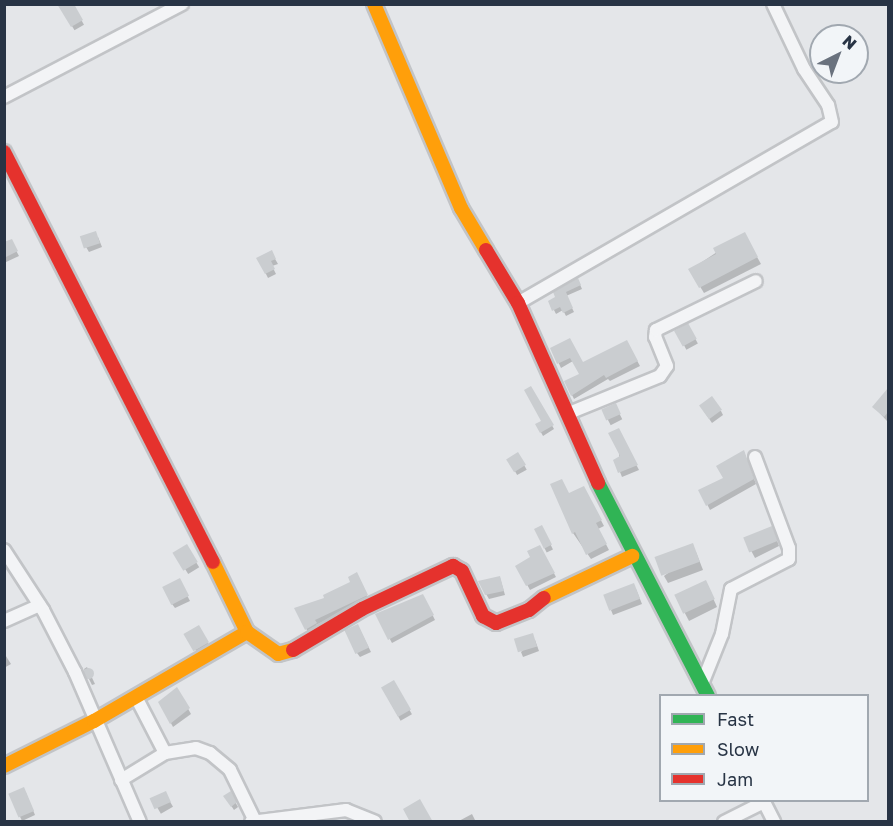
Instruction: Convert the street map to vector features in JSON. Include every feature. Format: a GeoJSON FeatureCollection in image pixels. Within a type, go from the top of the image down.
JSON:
{"type":"FeatureCollection","features":[{"type":"Feature","properties":{"kind":"street"},"geometry":{"type":"LineString","coordinates":[[4,97],[182,4]]}},
{"type":"Feature","properties":{"kind":"street"},"geometry":{"type":"LineString","coordinates":[[374,4],[461,208],[518,303],[632,556],[705,690]]}},
{"type":"Feature","properties":{"kind":"street"},"geometry":{"type":"LineString","coordinates":[[518,303],[832,122],[828,105],[804,69],[773,4]]}},
{"type":"Feature","properties":{"kind":"street"},"geometry":{"type":"LineString","coordinates":[[4,152],[146,424],[247,632],[278,654],[286,654],[362,609],[453,566],[462,571],[483,615],[496,623],[529,610],[548,594],[632,556]]}},
{"type":"Feature","properties":{"kind":"street"},"geometry":{"type":"LineString","coordinates":[[569,413],[660,376],[667,366],[655,337],[656,330],[756,281]]}},
{"type":"Feature","properties":{"kind":"street"},"geometry":{"type":"LineString","coordinates":[[705,690],[722,634],[732,589],[789,559],[789,548],[755,457]]}},
{"type":"Feature","properties":{"kind":"street"},"geometry":{"type":"LineString","coordinates":[[4,550],[40,605],[75,672],[94,721],[140,822]]}},
{"type":"Feature","properties":{"kind":"street"},"geometry":{"type":"LineString","coordinates":[[4,621],[40,605]]}},
{"type":"Feature","properties":{"kind":"street"},"geometry":{"type":"LineString","coordinates":[[4,766],[136,698],[247,632]]}},
{"type":"Feature","properties":{"kind":"street"},"geometry":{"type":"LineString","coordinates":[[136,698],[165,753]]}},
{"type":"Feature","properties":{"kind":"street"},"geometry":{"type":"LineString","coordinates":[[121,780],[165,753],[196,748],[221,760],[237,781],[253,821],[346,810],[375,822]]}},
{"type":"Feature","properties":{"kind":"street"},"geometry":{"type":"LineString","coordinates":[[724,822],[762,802]]}},
{"type":"Feature","properties":{"kind":"street"},"geometry":{"type":"LineString","coordinates":[[764,802],[774,822]]}},
{"type":"Feature","properties":{"kind":"building"},"geometry":{"type":"Polygon","coordinates":[[[57,4],[74,4],[83,20],[71,27],[57,4]]]}},
{"type":"Feature","properties":{"kind":"building"},"geometry":{"type":"Polygon","coordinates":[[[96,231],[100,243],[84,249],[80,236],[96,231]]]}},
{"type":"Feature","properties":{"kind":"building"},"geometry":{"type":"Polygon","coordinates":[[[745,232],[758,257],[699,288],[688,269],[716,254],[713,248],[745,232]]]}},
{"type":"Feature","properties":{"kind":"building"},"geometry":{"type":"Polygon","coordinates":[[[12,239],[18,251],[4,258],[4,242],[12,239]]]}},
{"type":"Feature","properties":{"kind":"building"},"geometry":{"type":"Polygon","coordinates":[[[272,250],[276,259],[271,261],[275,269],[265,274],[256,258],[272,250]]]}},
{"type":"Feature","properties":{"kind":"building"},"geometry":{"type":"Polygon","coordinates":[[[578,278],[581,285],[566,292],[573,308],[563,313],[560,307],[552,311],[548,301],[555,297],[553,292],[578,278]]]}},
{"type":"Feature","properties":{"kind":"building"},"geometry":{"type":"Polygon","coordinates":[[[688,323],[697,339],[683,347],[674,331],[688,323]]]}},
{"type":"Feature","properties":{"kind":"building"},"geometry":{"type":"Polygon","coordinates":[[[570,338],[583,362],[627,340],[638,361],[606,378],[604,375],[571,396],[564,381],[579,374],[570,358],[557,364],[550,348],[570,338]]]}},
{"type":"Feature","properties":{"kind":"building"},"geometry":{"type":"Polygon","coordinates":[[[531,386],[554,425],[540,433],[535,424],[541,421],[524,390],[531,386]]]}},
{"type":"Feature","properties":{"kind":"building"},"geometry":{"type":"Polygon","coordinates":[[[888,388],[888,412],[884,417],[872,407],[888,388]]]}},
{"type":"Feature","properties":{"kind":"building"},"geometry":{"type":"Polygon","coordinates":[[[712,396],[722,410],[709,419],[699,405],[712,396]]]}},
{"type":"Feature","properties":{"kind":"building"},"geometry":{"type":"Polygon","coordinates":[[[616,403],[621,414],[606,420],[601,410],[616,403]]]}},
{"type":"Feature","properties":{"kind":"building"},"geometry":{"type":"Polygon","coordinates":[[[619,428],[638,465],[618,473],[613,460],[620,456],[608,433],[619,428]]]}},
{"type":"Feature","properties":{"kind":"building"},"geometry":{"type":"Polygon","coordinates":[[[744,450],[754,479],[706,506],[698,490],[723,478],[716,466],[744,450]]]}},
{"type":"Feature","properties":{"kind":"building"},"geometry":{"type":"Polygon","coordinates":[[[518,452],[526,465],[514,472],[506,459],[518,452]]]}},
{"type":"Feature","properties":{"kind":"building"},"geometry":{"type":"Polygon","coordinates":[[[562,479],[569,493],[584,486],[602,520],[596,523],[607,544],[586,555],[575,532],[572,534],[550,484],[562,479]]]}},
{"type":"Feature","properties":{"kind":"building"},"geometry":{"type":"Polygon","coordinates":[[[542,525],[552,545],[544,549],[534,529],[542,525]]]}},
{"type":"Feature","properties":{"kind":"building"},"geometry":{"type":"Polygon","coordinates":[[[772,526],[778,541],[749,552],[743,538],[772,526]]]}},
{"type":"Feature","properties":{"kind":"building"},"geometry":{"type":"Polygon","coordinates":[[[693,543],[700,562],[661,576],[654,557],[693,543]]]}},
{"type":"Feature","properties":{"kind":"building"},"geometry":{"type":"Polygon","coordinates":[[[187,544],[198,562],[183,571],[172,553],[187,544]]]}},
{"type":"Feature","properties":{"kind":"building"},"geometry":{"type":"Polygon","coordinates":[[[540,545],[555,573],[526,586],[515,566],[530,557],[527,551],[540,545]]]}},
{"type":"Feature","properties":{"kind":"building"},"geometry":{"type":"Polygon","coordinates":[[[357,572],[368,595],[315,620],[317,623],[305,630],[294,608],[324,598],[323,595],[350,582],[348,577],[357,572]]]}},
{"type":"Feature","properties":{"kind":"building"},"geometry":{"type":"Polygon","coordinates":[[[500,576],[504,591],[485,595],[478,581],[500,576]]]}},
{"type":"Feature","properties":{"kind":"building"},"geometry":{"type":"Polygon","coordinates":[[[180,578],[189,596],[171,605],[162,587],[180,578]]]}},
{"type":"Feature","properties":{"kind":"building"},"geometry":{"type":"Polygon","coordinates":[[[706,580],[715,599],[683,614],[674,595],[706,580]]]}},
{"type":"Feature","properties":{"kind":"building"},"geometry":{"type":"Polygon","coordinates":[[[634,583],[640,599],[609,611],[603,595],[634,583]]]}},
{"type":"Feature","properties":{"kind":"building"},"geometry":{"type":"Polygon","coordinates":[[[423,594],[434,615],[388,640],[375,614],[423,594]]]}},
{"type":"Feature","properties":{"kind":"building"},"geometry":{"type":"Polygon","coordinates":[[[358,624],[369,648],[355,654],[344,630],[358,624]]]}},
{"type":"Feature","properties":{"kind":"building"},"geometry":{"type":"Polygon","coordinates":[[[199,625],[209,642],[193,651],[183,634],[199,625]]]}},
{"type":"Feature","properties":{"kind":"building"},"geometry":{"type":"Polygon","coordinates":[[[533,633],[537,646],[518,652],[514,639],[533,633]]]}},
{"type":"Feature","properties":{"kind":"building"},"geometry":{"type":"Polygon","coordinates":[[[88,667],[94,673],[88,679],[82,673],[88,667]]]}},
{"type":"Feature","properties":{"kind":"building"},"geometry":{"type":"Polygon","coordinates":[[[394,680],[411,709],[398,717],[381,688],[394,680]]]}},
{"type":"Feature","properties":{"kind":"building"},"geometry":{"type":"Polygon","coordinates":[[[177,687],[190,708],[170,724],[158,702],[177,687]]]}},
{"type":"Feature","properties":{"kind":"building"},"geometry":{"type":"Polygon","coordinates":[[[24,787],[34,811],[19,818],[8,794],[24,787]]]}},
{"type":"Feature","properties":{"kind":"building"},"geometry":{"type":"Polygon","coordinates":[[[166,791],[171,802],[154,809],[150,798],[166,791]]]}},
{"type":"Feature","properties":{"kind":"building"},"geometry":{"type":"Polygon","coordinates":[[[231,791],[237,802],[231,807],[223,796],[231,791]]]}},
{"type":"Feature","properties":{"kind":"building"},"geometry":{"type":"Polygon","coordinates":[[[420,799],[433,822],[410,822],[403,809],[420,799]]]}},
{"type":"Feature","properties":{"kind":"traffic: fast"},"geometry":{"type":"LineString","coordinates":[[598,483],[707,694]]}},
{"type":"Feature","properties":{"kind":"traffic: slow"},"geometry":{"type":"LineString","coordinates":[[374,4],[461,208],[486,250]]}},
{"type":"Feature","properties":{"kind":"traffic: slow"},"geometry":{"type":"LineString","coordinates":[[544,598],[632,556]]}},
{"type":"Feature","properties":{"kind":"traffic: slow"},"geometry":{"type":"LineString","coordinates":[[213,562],[247,632]]}},
{"type":"Feature","properties":{"kind":"traffic: slow"},"geometry":{"type":"LineString","coordinates":[[4,766],[94,721],[247,632],[278,654],[293,650]]}},
{"type":"Feature","properties":{"kind":"traffic: jam"},"geometry":{"type":"LineString","coordinates":[[4,152],[213,562]]}},
{"type":"Feature","properties":{"kind":"traffic: jam"},"geometry":{"type":"LineString","coordinates":[[486,250],[518,303],[598,483]]}},
{"type":"Feature","properties":{"kind":"traffic: jam"},"geometry":{"type":"LineString","coordinates":[[293,650],[362,609],[453,566],[462,571],[483,616],[496,623],[529,610],[544,598]]}}]}
